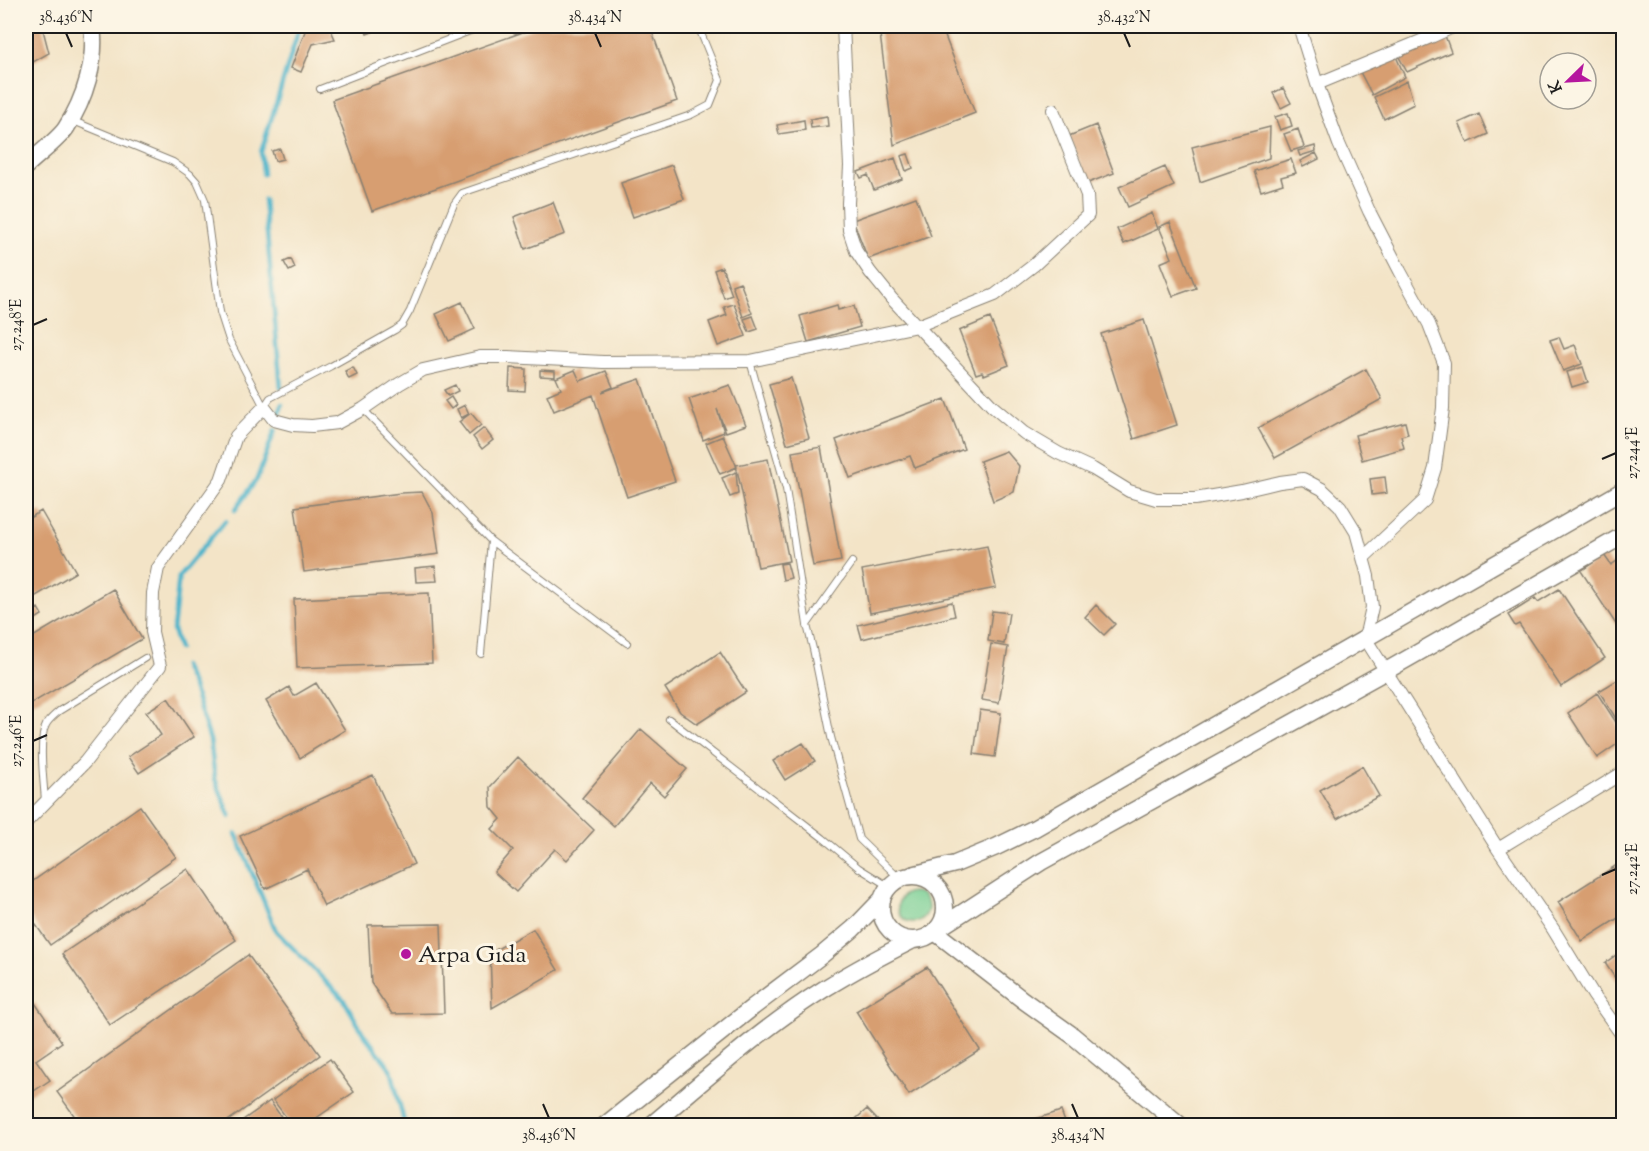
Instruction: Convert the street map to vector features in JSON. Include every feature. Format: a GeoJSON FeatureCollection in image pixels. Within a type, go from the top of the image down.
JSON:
{"type":"FeatureCollection","features":[{"type":"Feature","properties":{"kind":"street"},"geometry":{"type":"LineString","coordinates":[[26,166],[65,129],[81,98],[90,69],[92,26]]}},
{"type":"Feature","properties":{"kind":"street"},"geometry":{"type":"LineString","coordinates":[[843,26],[850,166],[849,230],[856,251],[870,272],[891,298],[992,406],[1024,433],[1058,453],[1093,469],[1129,491],[1156,499],[1196,499],[1303,479],[1322,489],[1340,506],[1356,532],[1368,576],[1372,607],[1365,638],[1594,996],[1622,1031]]}},
{"type":"Feature","properties":{"kind":"street"},"geometry":{"type":"LineString","coordinates":[[1299,26],[1339,144],[1365,202],[1429,324],[1444,363],[1443,408],[1435,468],[1425,500],[1363,558]]}},
{"type":"Feature","properties":{"kind":"street"},"geometry":{"type":"LineString","coordinates":[[1317,84],[1455,26]]}},
{"type":"Feature","properties":{"kind":"street"},"geometry":{"type":"LineString","coordinates":[[26,822],[85,762],[160,666],[152,632],[153,593],[158,568],[221,480],[236,436],[264,406],[274,420],[293,425],[312,426],[337,423],[423,370],[480,357],[603,362],[750,361],[917,326],[995,296],[1034,265],[1088,216],[1088,195],[1053,111]]}},
{"type":"Feature","properties":{"kind":"street"},"geometry":{"type":"LineString","coordinates":[[604,1125],[822,955],[853,929],[895,885],[956,864],[1035,828],[1623,490]]}},
{"type":"Feature","properties":{"kind":"street"},"geometry":{"type":"LineString","coordinates":[[650,1125],[771,1026],[822,990],[913,940],[929,936],[1041,862],[1386,672],[1623,535]]}},
{"type":"Feature","properties":{"kind":"street"},"geometry":{"type":"LineString","coordinates":[[1498,849],[1623,772]]}},
{"type":"Feature","properties":{"kind":"street"},"geometry":{"type":"LineString","coordinates":[[913,940],[903,939],[895,934],[887,928],[882,919],[880,910],[895,885],[923,876],[940,888],[946,909],[944,919],[937,930]]}},
{"type":"Feature","properties":{"kind":"street"},"geometry":{"type":"LineString","coordinates":[[937,930],[1181,1125]]}},
{"type":"Feature","properties":{"kind":"lane"},"geometry":{"type":"LineString","coordinates":[[320,89],[483,26]]}},
{"type":"Feature","properties":{"kind":"lane"},"geometry":{"type":"LineString","coordinates":[[70,120],[173,162],[182,167],[196,182],[205,200],[220,312],[229,340],[264,406],[270,398],[402,325],[457,199],[462,193],[691,115],[710,105],[720,80],[698,26]]}},
{"type":"Feature","properties":{"kind":"lane"},"geometry":{"type":"LineString","coordinates":[[750,361],[786,489],[807,625],[831,736],[859,840],[895,885]]}},
{"type":"Feature","properties":{"kind":"lane"},"geometry":{"type":"LineString","coordinates":[[363,409],[491,541],[627,644]]}},
{"type":"Feature","properties":{"kind":"lane"},"geometry":{"type":"LineString","coordinates":[[481,654],[491,541]]}},
{"type":"Feature","properties":{"kind":"lane"},"geometry":{"type":"LineString","coordinates":[[807,625],[852,562]]}},
{"type":"Feature","properties":{"kind":"lane"},"geometry":{"type":"LineString","coordinates":[[45,802],[42,738],[44,727],[59,711],[145,658]]}},
{"type":"Feature","properties":{"kind":"lane"},"geometry":{"type":"LineString","coordinates":[[669,719],[859,868],[895,885]]}},
{"type":"Feature","properties":{"kind":"green space"},"geometry":{"type":"Polygon","coordinates":[[[913,892],[919,893],[927,901],[927,913],[919,921],[913,922],[907,921],[899,913],[898,907],[899,901],[907,893],[913,892]]]}},
{"type":"Feature","properties":{"kind":"building"},"geometry":{"type":"Polygon","coordinates":[[[26,26],[42,26],[49,53],[26,66],[26,26]]]}},
{"type":"Feature","properties":{"kind":"building"},"geometry":{"type":"Polygon","coordinates":[[[307,26],[329,26],[335,39],[313,44],[301,72],[291,68],[307,26]]]}},
{"type":"Feature","properties":{"kind":"building"},"geometry":{"type":"Polygon","coordinates":[[[364,26],[387,26],[367,34],[364,26]]]}},
{"type":"Feature","properties":{"kind":"building"},"geometry":{"type":"Polygon","coordinates":[[[540,26],[650,26],[677,101],[372,211],[332,100],[540,26]]]}},
{"type":"Feature","properties":{"kind":"building"},"geometry":{"type":"Polygon","coordinates":[[[879,26],[941,26],[975,113],[894,145],[879,26]]]}},
{"type":"Feature","properties":{"kind":"building"},"geometry":{"type":"Polygon","coordinates":[[[1444,33],[1451,52],[1407,72],[1398,55],[1444,33]]]}},
{"type":"Feature","properties":{"kind":"building"},"geometry":{"type":"Polygon","coordinates":[[[1395,54],[1405,77],[1372,95],[1359,70],[1395,54]]]}},
{"type":"Feature","properties":{"kind":"building"},"geometry":{"type":"Polygon","coordinates":[[[1407,81],[1414,104],[1384,119],[1374,97],[1407,81]]]}},
{"type":"Feature","properties":{"kind":"building"},"geometry":{"type":"Polygon","coordinates":[[[1283,88],[1291,103],[1281,108],[1273,93],[1283,88]]]}},
{"type":"Feature","properties":{"kind":"building"},"geometry":{"type":"Polygon","coordinates":[[[1288,113],[1292,126],[1280,130],[1275,117],[1288,113]]]}},
{"type":"Feature","properties":{"kind":"building"},"geometry":{"type":"Polygon","coordinates":[[[1479,114],[1488,134],[1468,143],[1459,123],[1479,114]]]}},
{"type":"Feature","properties":{"kind":"building"},"geometry":{"type":"Polygon","coordinates":[[[827,116],[828,126],[811,128],[810,119],[827,116]]]}},
{"type":"Feature","properties":{"kind":"building"},"geometry":{"type":"Polygon","coordinates":[[[804,120],[805,130],[779,134],[777,125],[804,120]]]}},
{"type":"Feature","properties":{"kind":"building"},"geometry":{"type":"Polygon","coordinates":[[[1096,125],[1114,173],[1088,183],[1069,136],[1096,125]]]}},
{"type":"Feature","properties":{"kind":"building"},"geometry":{"type":"Polygon","coordinates":[[[1270,127],[1269,158],[1200,182],[1192,147],[1270,127]]]}},
{"type":"Feature","properties":{"kind":"building"},"geometry":{"type":"Polygon","coordinates":[[[1298,129],[1304,147],[1291,151],[1284,134],[1298,129]]]}},
{"type":"Feature","properties":{"kind":"building"},"geometry":{"type":"Polygon","coordinates":[[[1315,146],[1316,151],[1300,156],[1298,151],[1315,146]]]}},
{"type":"Feature","properties":{"kind":"building"},"geometry":{"type":"Polygon","coordinates":[[[280,149],[283,159],[275,161],[272,151],[280,149]]]}},
{"type":"Feature","properties":{"kind":"building"},"geometry":{"type":"Polygon","coordinates":[[[1316,153],[1319,159],[1303,167],[1300,161],[1316,153]]]}},
{"type":"Feature","properties":{"kind":"building"},"geometry":{"type":"Polygon","coordinates":[[[908,154],[913,168],[906,171],[901,156],[908,154]]]}},
{"type":"Feature","properties":{"kind":"building"},"geometry":{"type":"Polygon","coordinates":[[[895,158],[902,179],[874,190],[868,175],[861,178],[858,172],[895,158]]]}},
{"type":"Feature","properties":{"kind":"building"},"geometry":{"type":"Polygon","coordinates":[[[1291,159],[1296,173],[1281,177],[1283,184],[1261,191],[1254,171],[1291,159]]]}},
{"type":"Feature","properties":{"kind":"building"},"geometry":{"type":"Polygon","coordinates":[[[672,165],[684,199],[633,217],[621,183],[672,165]]]}},
{"type":"Feature","properties":{"kind":"building"},"geometry":{"type":"Polygon","coordinates":[[[1165,167],[1174,186],[1128,207],[1119,187],[1165,167]]]}},
{"type":"Feature","properties":{"kind":"building"},"geometry":{"type":"Polygon","coordinates":[[[916,197],[931,236],[868,259],[853,220],[916,197]]]}},
{"type":"Feature","properties":{"kind":"building"},"geometry":{"type":"Polygon","coordinates":[[[553,202],[565,234],[525,249],[514,217],[553,202]]]}},
{"type":"Feature","properties":{"kind":"building"},"geometry":{"type":"Polygon","coordinates":[[[1152,213],[1158,229],[1124,244],[1117,229],[1152,213]]]}},
{"type":"Feature","properties":{"kind":"building"},"geometry":{"type":"Polygon","coordinates":[[[1170,222],[1196,288],[1173,296],[1160,263],[1172,258],[1159,227],[1170,222]]]}},
{"type":"Feature","properties":{"kind":"building"},"geometry":{"type":"Polygon","coordinates":[[[291,259],[295,268],[289,271],[284,262],[291,259]]]}},
{"type":"Feature","properties":{"kind":"building"},"geometry":{"type":"Polygon","coordinates":[[[722,267],[732,295],[724,298],[714,270],[722,267]]]}},
{"type":"Feature","properties":{"kind":"building"},"geometry":{"type":"Polygon","coordinates":[[[740,282],[752,313],[743,317],[732,285],[740,282]]]}},
{"type":"Feature","properties":{"kind":"building"},"geometry":{"type":"Polygon","coordinates":[[[462,302],[475,329],[449,341],[436,314],[462,302]]]}},
{"type":"Feature","properties":{"kind":"building"},"geometry":{"type":"Polygon","coordinates":[[[734,304],[746,336],[718,346],[709,322],[727,315],[724,307],[734,304]]]}},
{"type":"Feature","properties":{"kind":"building"},"geometry":{"type":"Polygon","coordinates":[[[837,305],[838,310],[854,306],[860,327],[808,342],[800,316],[837,305]]]}},
{"type":"Feature","properties":{"kind":"building"},"geometry":{"type":"Polygon","coordinates":[[[753,316],[758,329],[749,332],[744,319],[753,316]]]}},
{"type":"Feature","properties":{"kind":"building"},"geometry":{"type":"Polygon","coordinates":[[[990,318],[1009,365],[984,375],[982,372],[976,374],[959,331],[990,318]]]}},
{"type":"Feature","properties":{"kind":"building"},"geometry":{"type":"Polygon","coordinates":[[[1144,320],[1177,425],[1134,439],[1101,334],[1144,320]]]}},
{"type":"Feature","properties":{"kind":"building"},"geometry":{"type":"Polygon","coordinates":[[[1559,337],[1564,349],[1575,345],[1582,364],[1563,371],[1550,340],[1559,337]]]}},
{"type":"Feature","properties":{"kind":"building"},"geometry":{"type":"Polygon","coordinates":[[[353,367],[357,375],[349,379],[345,371],[353,367]]]}},
{"type":"Feature","properties":{"kind":"building"},"geometry":{"type":"Polygon","coordinates":[[[1583,367],[1588,382],[1572,387],[1567,372],[1583,367]]]}},
{"type":"Feature","properties":{"kind":"building"},"geometry":{"type":"Polygon","coordinates":[[[510,368],[526,369],[525,391],[509,390],[510,368]]]}},
{"type":"Feature","properties":{"kind":"building"},"geometry":{"type":"Polygon","coordinates":[[[1366,369],[1382,399],[1275,458],[1258,428],[1366,369]]]}},
{"type":"Feature","properties":{"kind":"building"},"geometry":{"type":"Polygon","coordinates":[[[540,370],[555,371],[555,377],[540,376],[540,370]]]}},
{"type":"Feature","properties":{"kind":"building"},"geometry":{"type":"Polygon","coordinates":[[[575,370],[580,381],[606,371],[613,387],[602,392],[640,379],[675,481],[627,497],[593,395],[554,411],[547,395],[561,389],[556,378],[575,370]]]}},
{"type":"Feature","properties":{"kind":"building"},"geometry":{"type":"Polygon","coordinates":[[[791,378],[809,438],[787,444],[769,384],[791,378]]]}},
{"type":"Feature","properties":{"kind":"building"},"geometry":{"type":"Polygon","coordinates":[[[455,385],[458,391],[448,396],[444,390],[455,385]]]}},
{"type":"Feature","properties":{"kind":"building"},"geometry":{"type":"Polygon","coordinates":[[[730,385],[746,425],[726,432],[717,409],[724,432],[703,440],[689,399],[730,385]]]}},
{"type":"Feature","properties":{"kind":"building"},"geometry":{"type":"Polygon","coordinates":[[[451,397],[456,405],[451,409],[445,401],[451,397]]]}},
{"type":"Feature","properties":{"kind":"building"},"geometry":{"type":"Polygon","coordinates":[[[945,399],[964,449],[915,468],[910,456],[850,478],[836,440],[945,399]]]}},
{"type":"Feature","properties":{"kind":"building"},"geometry":{"type":"Polygon","coordinates":[[[465,405],[469,414],[461,418],[457,409],[465,405]]]}},
{"type":"Feature","properties":{"kind":"building"},"geometry":{"type":"Polygon","coordinates":[[[471,413],[481,425],[469,435],[459,422],[471,413]]]}},
{"type":"Feature","properties":{"kind":"building"},"geometry":{"type":"Polygon","coordinates":[[[1405,422],[1408,434],[1401,436],[1404,448],[1362,460],[1355,435],[1405,422]]]}},
{"type":"Feature","properties":{"kind":"building"},"geometry":{"type":"Polygon","coordinates":[[[484,428],[493,440],[482,449],[473,437],[484,428]]]}},
{"type":"Feature","properties":{"kind":"building"},"geometry":{"type":"Polygon","coordinates":[[[723,436],[737,467],[720,474],[706,443],[723,436]]]}},
{"type":"Feature","properties":{"kind":"building"},"geometry":{"type":"Polygon","coordinates":[[[821,447],[841,561],[813,566],[792,452],[821,447]]]}},
{"type":"Feature","properties":{"kind":"building"},"geometry":{"type":"Polygon","coordinates":[[[1006,451],[1019,466],[1014,492],[993,501],[980,461],[1006,451]]]}},
{"type":"Feature","properties":{"kind":"building"},"geometry":{"type":"Polygon","coordinates":[[[768,459],[789,561],[758,567],[736,465],[768,459]]]}},
{"type":"Feature","properties":{"kind":"building"},"geometry":{"type":"Polygon","coordinates":[[[736,472],[738,494],[730,497],[722,478],[736,472]]]}},
{"type":"Feature","properties":{"kind":"building"},"geometry":{"type":"Polygon","coordinates":[[[1385,477],[1387,493],[1372,495],[1370,479],[1385,477]]]}},
{"type":"Feature","properties":{"kind":"building"},"geometry":{"type":"Polygon","coordinates":[[[422,492],[433,513],[439,554],[304,572],[295,507],[422,492]]]}},
{"type":"Feature","properties":{"kind":"building"},"geometry":{"type":"Polygon","coordinates":[[[41,511],[76,572],[26,602],[26,520],[41,511]]]}},
{"type":"Feature","properties":{"kind":"building"},"geometry":{"type":"Polygon","coordinates":[[[987,546],[996,588],[870,613],[862,570],[987,546]]]}},
{"type":"Feature","properties":{"kind":"building"},"geometry":{"type":"Polygon","coordinates":[[[1604,555],[1611,565],[1623,557],[1623,635],[1581,571],[1604,555]]]}},
{"type":"Feature","properties":{"kind":"building"},"geometry":{"type":"Polygon","coordinates":[[[787,563],[791,578],[783,580],[780,564],[787,563]]]}},
{"type":"Feature","properties":{"kind":"building"},"geometry":{"type":"Polygon","coordinates":[[[435,566],[437,581],[416,582],[415,568],[435,566]]]}},
{"type":"Feature","properties":{"kind":"building"},"geometry":{"type":"Polygon","coordinates":[[[113,589],[142,639],[27,706],[26,641],[113,589]]]}},
{"type":"Feature","properties":{"kind":"building"},"geometry":{"type":"Polygon","coordinates":[[[1559,589],[1605,658],[1561,687],[1519,624],[1515,626],[1508,615],[1535,598],[1538,602],[1559,589]]]}},
{"type":"Feature","properties":{"kind":"building"},"geometry":{"type":"Polygon","coordinates":[[[429,593],[432,663],[297,668],[294,599],[429,593]]]}},
{"type":"Feature","properties":{"kind":"building"},"geometry":{"type":"Polygon","coordinates":[[[952,602],[955,616],[862,639],[858,625],[952,602]]]}},
{"type":"Feature","properties":{"kind":"building"},"geometry":{"type":"Polygon","coordinates":[[[1096,605],[1115,624],[1104,635],[1085,617],[1096,605]]]}},
{"type":"Feature","properties":{"kind":"building"},"geometry":{"type":"Polygon","coordinates":[[[38,608],[42,615],[26,625],[26,615],[38,608]]]}},
{"type":"Feature","properties":{"kind":"building"},"geometry":{"type":"Polygon","coordinates":[[[992,611],[1009,613],[1004,644],[988,641],[992,611]]]}},
{"type":"Feature","properties":{"kind":"building"},"geometry":{"type":"Polygon","coordinates":[[[991,644],[1008,647],[999,703],[982,700],[991,644]]]}},
{"type":"Feature","properties":{"kind":"building"},"geometry":{"type":"Polygon","coordinates":[[[720,652],[746,692],[697,724],[680,712],[665,688],[720,652]]]}},
{"type":"Feature","properties":{"kind":"building"},"geometry":{"type":"Polygon","coordinates":[[[1619,679],[1623,686],[1623,730],[1599,691],[1619,679]]]}},
{"type":"Feature","properties":{"kind":"building"},"geometry":{"type":"Polygon","coordinates":[[[316,683],[345,730],[300,758],[266,701],[289,687],[294,696],[316,683]]]}},
{"type":"Feature","properties":{"kind":"building"},"geometry":{"type":"Polygon","coordinates":[[[1597,693],[1623,733],[1623,740],[1597,758],[1568,713],[1597,693]]]}},
{"type":"Feature","properties":{"kind":"building"},"geometry":{"type":"Polygon","coordinates":[[[168,698],[194,737],[139,773],[128,757],[161,735],[146,712],[168,698]]]}},
{"type":"Feature","properties":{"kind":"building"},"geometry":{"type":"Polygon","coordinates":[[[980,710],[1001,713],[995,757],[974,754],[980,710]]]}},
{"type":"Feature","properties":{"kind":"building"},"geometry":{"type":"Polygon","coordinates":[[[641,729],[687,769],[664,796],[650,783],[614,826],[582,798],[641,729]]]}},
{"type":"Feature","properties":{"kind":"building"},"geometry":{"type":"Polygon","coordinates":[[[803,743],[815,761],[785,780],[773,761],[803,743]]]}},
{"type":"Feature","properties":{"kind":"building"},"geometry":{"type":"Polygon","coordinates":[[[518,757],[594,830],[567,860],[555,849],[516,892],[494,872],[513,850],[492,829],[501,819],[491,807],[490,787],[518,757]]]}},
{"type":"Feature","properties":{"kind":"building"},"geometry":{"type":"Polygon","coordinates":[[[1362,766],[1379,796],[1337,819],[1320,790],[1362,766]]]}},
{"type":"Feature","properties":{"kind":"building"},"geometry":{"type":"Polygon","coordinates":[[[373,775],[414,864],[324,906],[307,869],[265,889],[240,836],[373,775]]]}},
{"type":"Feature","properties":{"kind":"building"},"geometry":{"type":"Polygon","coordinates":[[[140,806],[176,857],[50,945],[26,911],[26,886],[140,806]]]}},
{"type":"Feature","properties":{"kind":"building"},"geometry":{"type":"Polygon","coordinates":[[[1623,861],[1623,915],[1582,941],[1558,902],[1623,861]]]}},
{"type":"Feature","properties":{"kind":"building"},"geometry":{"type":"Polygon","coordinates":[[[188,869],[236,940],[110,1025],[62,954],[188,869]]]}},
{"type":"Feature","properties":{"kind":"building","name":"Arpa Gıda"},"geometry":{"type":"Polygon","coordinates":[[[441,924],[444,1013],[392,1014],[371,983],[368,925],[441,924]]]}},
{"type":"Feature","properties":{"kind":"building"},"geometry":{"type":"Polygon","coordinates":[[[533,929],[558,970],[492,1008],[490,953],[533,929]]]}},
{"type":"Feature","properties":{"kind":"building"},"geometry":{"type":"Polygon","coordinates":[[[1623,950],[1623,990],[1605,963],[1623,950]]]}},
{"type":"Feature","properties":{"kind":"building"},"geometry":{"type":"Polygon","coordinates":[[[248,955],[320,1055],[222,1125],[81,1125],[57,1092],[248,955]]]}},
{"type":"Feature","properties":{"kind":"building"},"geometry":{"type":"Polygon","coordinates":[[[927,967],[980,1050],[909,1095],[856,1011],[927,967]]]}},
{"type":"Feature","properties":{"kind":"building"},"geometry":{"type":"Polygon","coordinates":[[[35,1003],[62,1042],[36,1060],[50,1080],[28,1095],[26,1092],[26,1009],[35,1003]]]}},
{"type":"Feature","properties":{"kind":"building"},"geometry":{"type":"Polygon","coordinates":[[[330,1059],[354,1092],[306,1125],[292,1125],[273,1100],[330,1059]]]}},
{"type":"Feature","properties":{"kind":"building"},"geometry":{"type":"Polygon","coordinates":[[[270,1101],[287,1125],[236,1125],[270,1101]]]}},
{"type":"Feature","properties":{"kind":"building"},"geometry":{"type":"Polygon","coordinates":[[[867,1109],[882,1125],[849,1125],[867,1109]]]}},
{"type":"Feature","properties":{"kind":"building"},"geometry":{"type":"Polygon","coordinates":[[[1061,1111],[1066,1125],[1017,1125],[1061,1111]]]}},
{"type":"Feature","properties":{"kind":"waterway"},"geometry":{"type":"LineString","coordinates":[[263,174],[261,152],[300,26]]}},
{"type":"Feature","properties":{"kind":"waterway"},"geometry":{"type":"LineString","coordinates":[[264,200],[281,388]]}},
{"type":"Feature","properties":{"kind":"waterway"},"geometry":{"type":"LineString","coordinates":[[279,417],[282,404]]}},
{"type":"Feature","properties":{"kind":"waterway"},"geometry":{"type":"LineString","coordinates":[[235,510],[257,479],[275,430]]}},
{"type":"Feature","properties":{"kind":"waterway"},"geometry":{"type":"LineString","coordinates":[[179,649],[173,630],[179,576],[225,521]]}},
{"type":"Feature","properties":{"kind":"waterway"},"geometry":{"type":"LineString","coordinates":[[183,666],[193,687],[210,740],[215,779],[230,817]]}},
{"type":"Feature","properties":{"kind":"waterway"},"geometry":{"type":"LineString","coordinates":[[236,834],[276,931],[344,1000],[363,1033],[391,1069],[405,1126]]}},
{"type":"Feature","properties":{"kind":"place","name":"Arpa Gıda"},"geometry":{"type":"Point","coordinates":[406,954]}}]}
